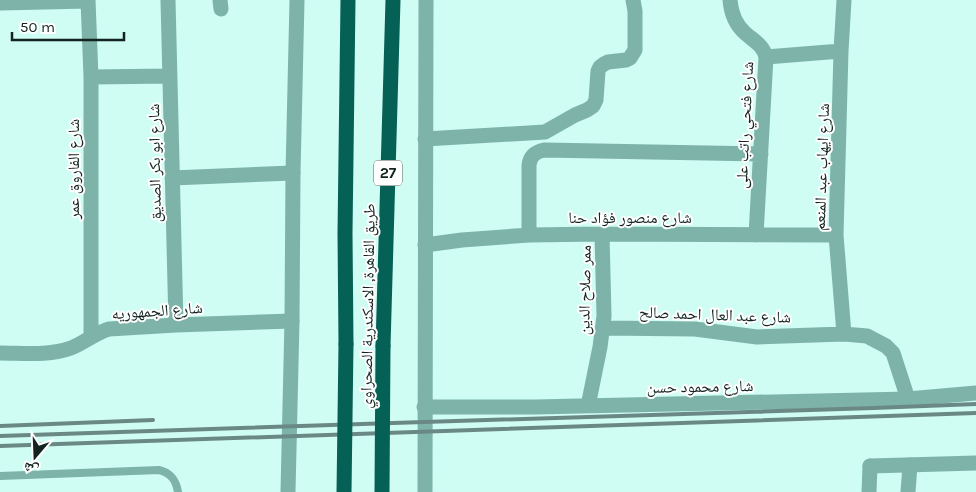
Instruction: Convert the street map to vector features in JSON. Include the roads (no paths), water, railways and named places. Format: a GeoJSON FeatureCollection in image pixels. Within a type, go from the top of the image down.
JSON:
{"type":"FeatureCollection","features":[{"type":"Feature","properties":{"kind":"highway","name":"طريق القاهرة, الاسكندرية الصحراوي"},"geometry":{"type":"LineString","coordinates":[[344,492],[348,0]]}},
{"type":"Feature","properties":{"kind":"highway","name":"طريق القاهرة, الاسكندرية الصحراوي"},"geometry":{"type":"LineString","coordinates":[[382,492],[383,346],[393,0]]}},
{"type":"Feature","properties":{"kind":"street"},"geometry":{"type":"LineString","coordinates":[[0,3],[88,0]]}},
{"type":"Feature","properties":{"kind":"street","name":"شارع الفاروق عمر"},"geometry":{"type":"LineString","coordinates":[[88,0],[91,77],[91,337]]}},
{"type":"Feature","properties":{"kind":"street","name":"شارع ابو بكر الصديق"},"geometry":{"type":"LineString","coordinates":[[168,0],[176,325]]}},
{"type":"Feature","properties":{"kind":"street"},"geometry":{"type":"LineString","coordinates":[[288,492],[297,0]]}},
{"type":"Feature","properties":{"kind":"street"},"geometry":{"type":"LineString","coordinates":[[425,492],[426,0]]}},
{"type":"Feature","properties":{"kind":"street"},"geometry":{"type":"LineString","coordinates":[[426,139],[545,132],[593,106],[596,100],[598,71],[600,67],[608,62],[626,60],[634,54],[635,11],[633,0]]}},
{"type":"Feature","properties":{"kind":"street","name":"شارع فتحي راتب على"},"geometry":{"type":"LineString","coordinates":[[730,0],[736,21],[744,32],[760,44],[766,57],[756,236]]}},
{"type":"Feature","properties":{"kind":"street","name":"شارع ايهاب عبد المنعم"},"geometry":{"type":"LineString","coordinates":[[844,0],[836,235],[844,334]]}},
{"type":"Feature","properties":{"kind":"street"},"geometry":{"type":"LineString","coordinates":[[766,57],[842,51]]}},
{"type":"Feature","properties":{"kind":"street"},"geometry":{"type":"LineString","coordinates":[[91,77],[170,76]]}},
{"type":"Feature","properties":{"kind":"street"},"geometry":{"type":"LineString","coordinates":[[529,235],[530,160],[533,154],[538,151],[761,154]]}},
{"type":"Feature","properties":{"kind":"street"},"geometry":{"type":"LineString","coordinates":[[172,178],[293,173]]}},
{"type":"Feature","properties":{"kind":"street","name":"ممر صلاح الدين"},"geometry":{"type":"LineString","coordinates":[[588,406],[604,316],[602,234]]}},
{"type":"Feature","properties":{"kind":"street","name":"شارع منصور فؤاد حنا"},"geometry":{"type":"LineString","coordinates":[[425,246],[462,240],[529,235],[836,235]]}},
{"type":"Feature","properties":{"kind":"street","name":"شارع الجمهوريه"},"geometry":{"type":"LineString","coordinates":[[0,353],[58,352],[75,346],[109,329],[292,321]]}},
{"type":"Feature","properties":{"kind":"street","name":"شارع عبد العال احمد صالح"},"geometry":{"type":"LineString","coordinates":[[603,328],[695,329],[757,337],[844,334],[867,336],[886,346],[893,353],[908,399]]}},
{"type":"Feature","properties":{"kind":"street","name":"شارع محمود حسن"},"geometry":{"type":"LineString","coordinates":[[424,407],[535,407],[908,399],[976,393]]}},
{"type":"Feature","properties":{"kind":"street"},"geometry":{"type":"LineString","coordinates":[[869,492],[870,466],[976,463]]}},
{"type":"Feature","properties":{"kind":"street"},"geometry":{"type":"LineString","coordinates":[[908,492],[910,464]]}},
{"type":"Feature","properties":{"kind":"lane"},"geometry":{"type":"LineString","coordinates":[[0,476],[159,470],[170,474],[174,478],[178,492]]}},
{"type":"Feature","properties":{"kind":"railway"},"geometry":{"type":"LineString","coordinates":[[0,436],[976,404]]}},
{"type":"Feature","properties":{"kind":"railway"},"geometry":{"type":"LineString","coordinates":[[0,446],[976,413]]}},
{"type":"Feature","properties":{"kind":"railway"},"geometry":{"type":"LineString","coordinates":[[0,426],[153,420]]}}]}
